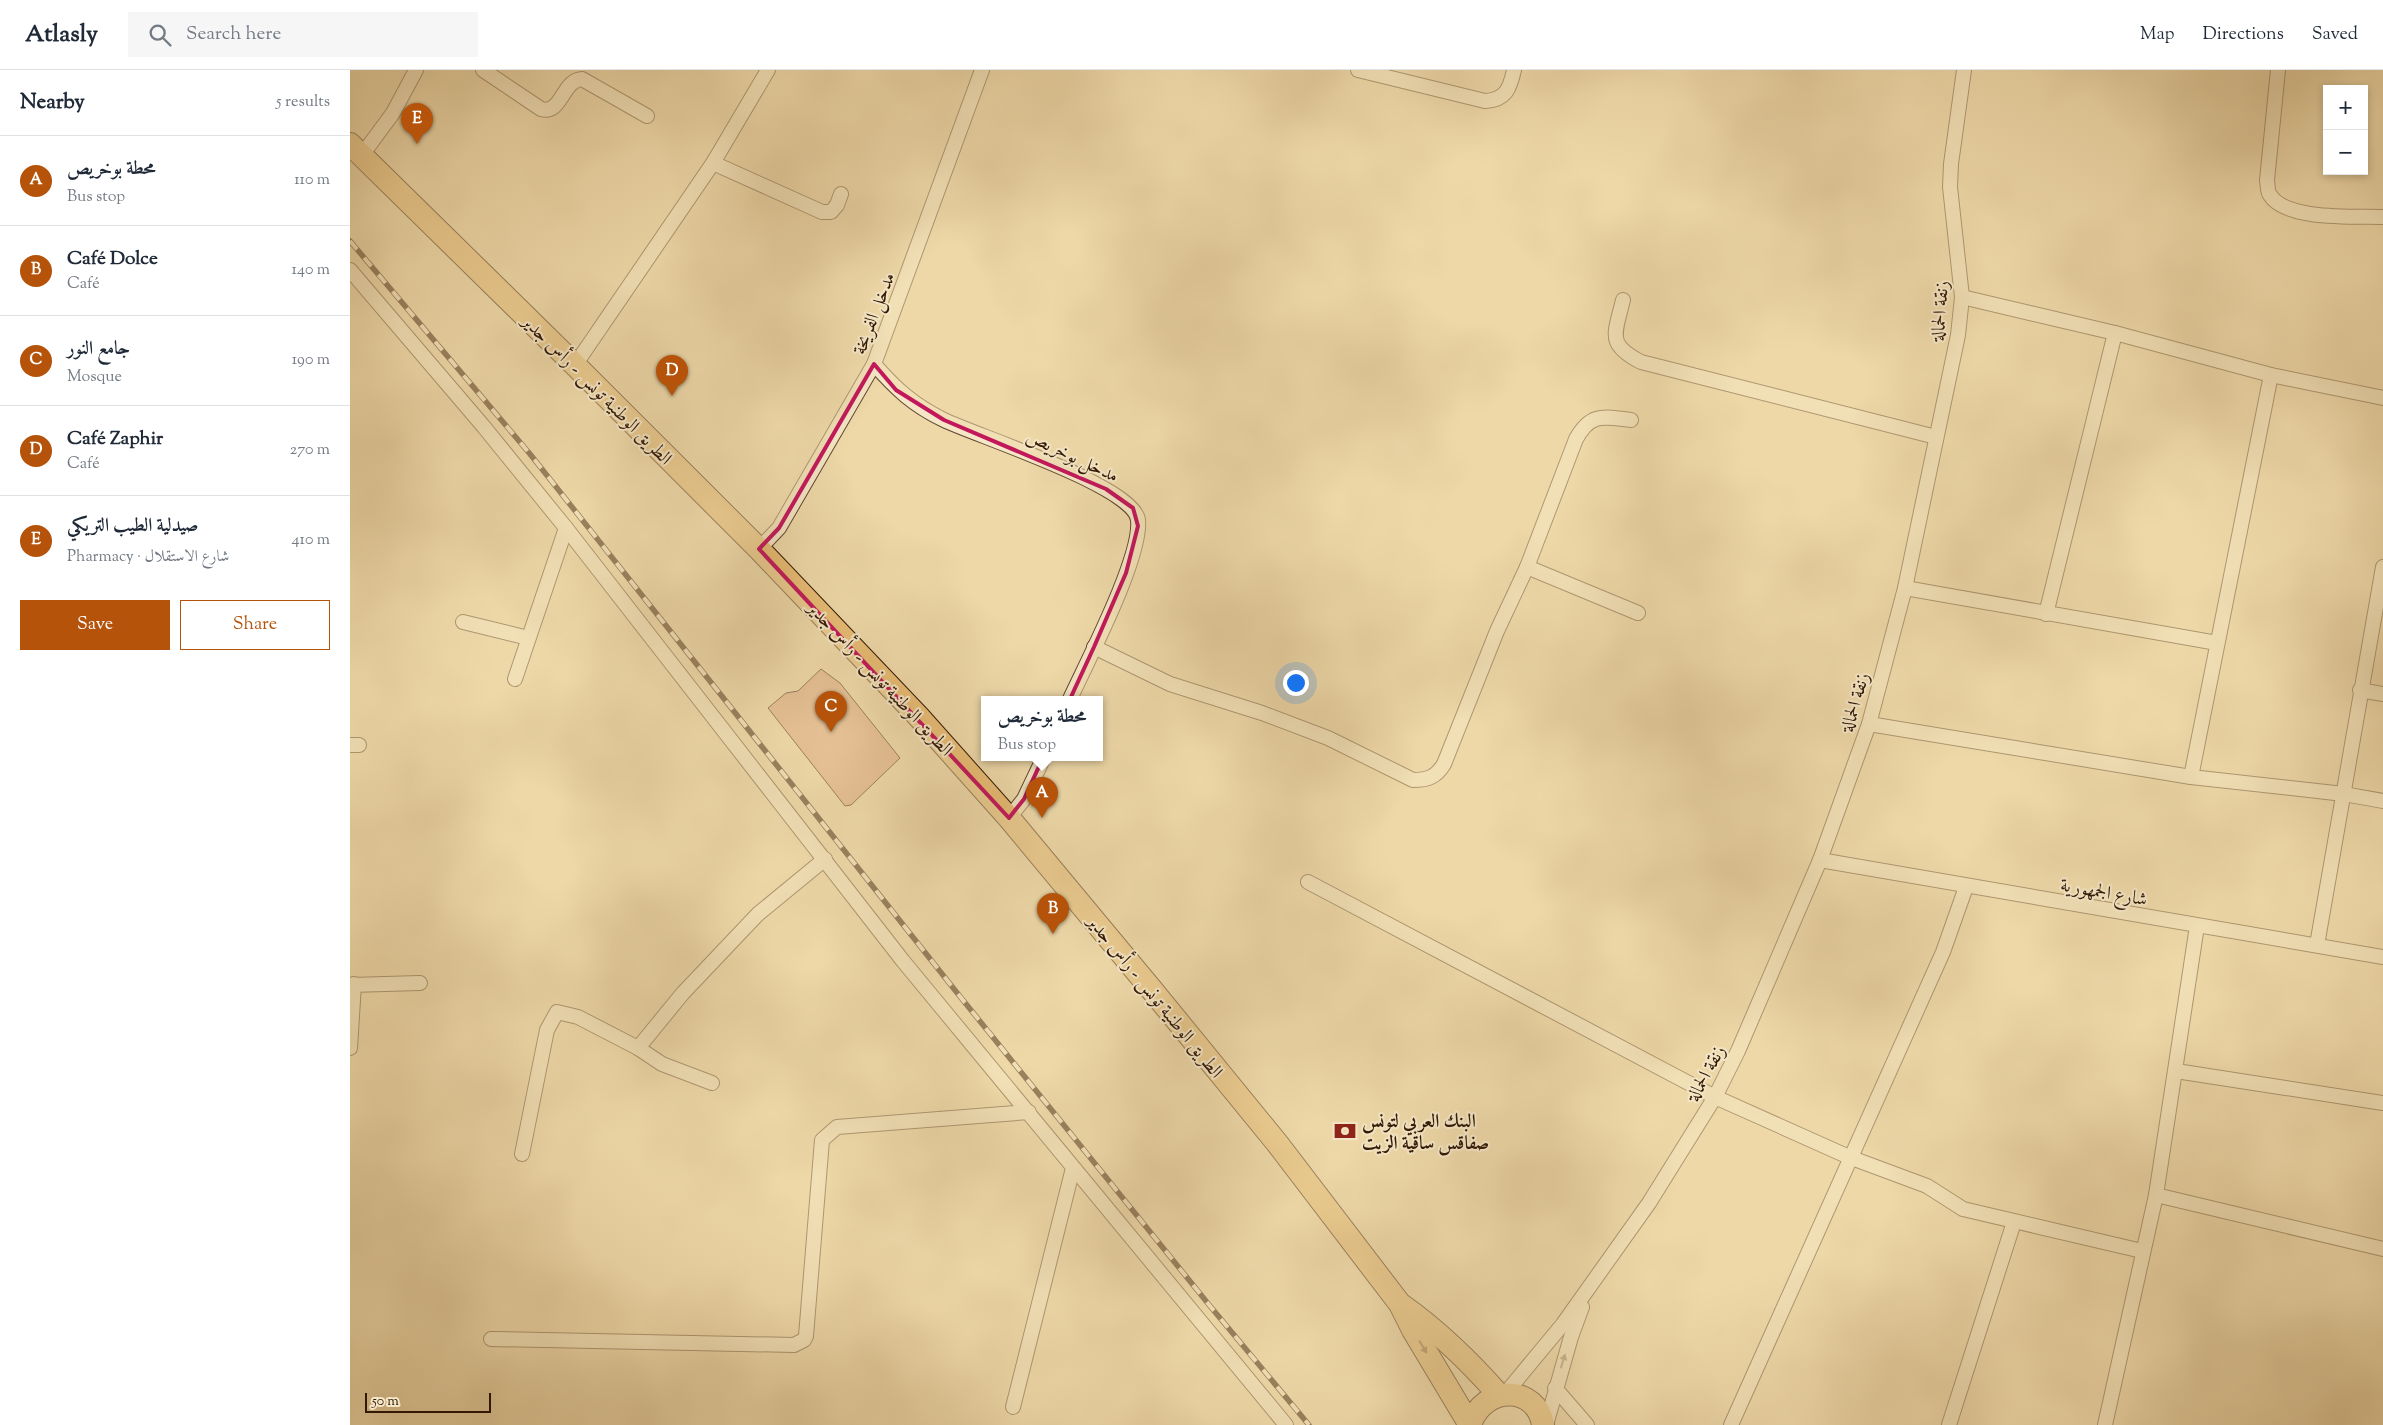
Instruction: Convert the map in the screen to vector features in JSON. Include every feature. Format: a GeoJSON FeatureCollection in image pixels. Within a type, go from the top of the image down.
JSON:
{"type":"FeatureCollection","features":[{"type":"Feature","properties":{"kind":"main road","name":"الطريق الوطنية تونس - رأس جدير"},"geometry":{"type":"LineString","coordinates":[[356,150],[575,364],[759,549],[919,717],[1009,818],[1276,1143],[1400,1304],[1413,1330],[1470,1425]]}},
{"type":"Feature","properties":{"kind":"main road","name":"الطريق الوطنية تونس - رأس جدير"},"geometry":{"type":"LineString","coordinates":[[1400,1304],[1426,1322],[1502,1394]]}},
{"type":"Feature","properties":{"kind":"main road"},"geometry":{"type":"LineString","coordinates":[[1470,1425],[1480,1406],[1488,1399],[1502,1394],[1518,1396],[1529,1401],[1538,1410],[1544,1425]]}},
{"type":"Feature","properties":{"kind":"street"},"geometry":{"type":"LineString","coordinates":[[356,150],[393,113],[416,70]]}},
{"type":"Feature","properties":{"kind":"street"},"geometry":{"type":"LineString","coordinates":[[483,70],[541,109],[547,111],[554,108],[571,82],[582,79],[647,116]]}},
{"type":"Feature","properties":{"kind":"street"},"geometry":{"type":"LineString","coordinates":[[575,364],[713,163],[768,70]]}},
{"type":"Feature","properties":{"kind":"street","name":"مدخل الفريخة"},"geometry":{"type":"LineString","coordinates":[[759,549],[779,528],[874,364],[982,70]]}},
{"type":"Feature","properties":{"kind":"street"},"geometry":{"type":"LineString","coordinates":[[1358,70],[1485,101],[1496,101],[1503,97],[1510,88],[1514,70]]}},
{"type":"Feature","properties":{"kind":"street","name":"زنقة الحمالة"},"geometry":{"type":"LineString","coordinates":[[1590,1287],[1649,1203],[1715,1097],[1738,1052],[1820,860],[1869,724],[1905,588],[1958,335],[1962,297],[1950,187],[1951,164],[1964,70]]}},
{"type":"Feature","properties":{"kind":"street"},"geometry":{"type":"LineString","coordinates":[[2278,70],[2267,180],[2269,194],[2275,201],[2305,214],[2383,218]]}},
{"type":"Feature","properties":{"kind":"street"},"geometry":{"type":"LineString","coordinates":[[713,163],[822,212],[831,212],[841,194]]}},
{"type":"Feature","properties":{"kind":"street"},"geometry":{"type":"LineString","coordinates":[[350,270],[424,355],[566,528],[903,961],[1286,1425]]}},
{"type":"Feature","properties":{"kind":"street"},"geometry":{"type":"LineString","coordinates":[[1962,297],[2115,333],[2271,375],[2383,398]]}},
{"type":"Feature","properties":{"kind":"street"},"geometry":{"type":"LineString","coordinates":[[1623,300],[1615,334],[1617,345],[1622,352],[1640,362],[1936,437]]}},
{"type":"Feature","properties":{"kind":"street"},"geometry":{"type":"LineString","coordinates":[[2046,614],[2115,333]]}},
{"type":"Feature","properties":{"kind":"street","name":"مدخل بوخريص"},"geometry":{"type":"LineString","coordinates":[[874,364],[896,390],[944,420],[1075,473],[1106,489],[1133,508],[1138,518],[1134,551],[1071,696]]}},
{"type":"Feature","properties":{"kind":"street"},"geometry":{"type":"LineString","coordinates":[[2191,777],[2271,375]]}},
{"type":"Feature","properties":{"kind":"street"},"geometry":{"type":"LineString","coordinates":[[1094,647],[1170,684],[1270,716],[1328,738],[1413,780],[1424,780],[1438,774],[1444,764],[1497,631],[1527,567],[1576,439],[1583,427],[1597,417],[1631,420]]}},
{"type":"Feature","properties":{"kind":"street"},"geometry":{"type":"LineString","coordinates":[[515,679],[566,528]]}},
{"type":"Feature","properties":{"kind":"street"},"geometry":{"type":"LineString","coordinates":[[1527,567],[1638,613]]}},
{"type":"Feature","properties":{"kind":"street"},"geometry":{"type":"LineString","coordinates":[[2317,945],[2344,794],[2360,690],[2383,567]]}},
{"type":"Feature","properties":{"kind":"street"},"geometry":{"type":"LineString","coordinates":[[1905,588],[2046,614],[2217,642]]}},
{"type":"Feature","properties":{"kind":"street"},"geometry":{"type":"LineString","coordinates":[[463,622],[528,638]]}},
{"type":"Feature","properties":{"kind":"street"},"geometry":{"type":"LineString","coordinates":[[2360,690],[2383,694]]}},
{"type":"Feature","properties":{"kind":"street"},"geometry":{"type":"LineString","coordinates":[[1869,724],[2191,777],[2344,794],[2383,801]]}},
{"type":"Feature","properties":{"kind":"street"},"geometry":{"type":"LineString","coordinates":[[1009,818],[1024,799],[1042,761]]}},
{"type":"Feature","properties":{"kind":"street"},"geometry":{"type":"LineString","coordinates":[[638,1048],[683,992],[758,914],[825,859]]}},
{"type":"Feature","properties":{"kind":"street","name":"شارع الجمهورية"},"geometry":{"type":"LineString","coordinates":[[1820,860],[2383,957]]}},
{"type":"Feature","properties":{"kind":"street"},"geometry":{"type":"LineString","coordinates":[[1308,882],[1715,1097],[1849,1157],[1926,1186],[1963,1209],[2142,1251]]}},
{"type":"Feature","properties":{"kind":"street"},"geometry":{"type":"LineString","coordinates":[[1731,1425],[1849,1157],[1943,952],[1966,886]]}},
{"type":"Feature","properties":{"kind":"street"},"geometry":{"type":"LineString","coordinates":[[2105,1425],[2142,1251],[2156,1195],[2197,926]]}},
{"type":"Feature","properties":{"kind":"street"},"geometry":{"type":"LineString","coordinates":[[350,1048],[352,984],[420,983]]}},
{"type":"Feature","properties":{"kind":"street"},"geometry":{"type":"LineString","coordinates":[[522,1154],[548,1030],[550,1022],[557,1012],[578,1017],[638,1048],[662,1064],[712,1083]]}},
{"type":"Feature","properties":{"kind":"street"},"geometry":{"type":"LineString","coordinates":[[2176,1071],[2383,1103]]}},
{"type":"Feature","properties":{"kind":"street"},"geometry":{"type":"LineString","coordinates":[[491,1339],[800,1344],[806,1336],[822,1140],[838,1127],[1029,1112]]}},
{"type":"Feature","properties":{"kind":"street"},"geometry":{"type":"LineString","coordinates":[[1013,1407],[1073,1168]]}},
{"type":"Feature","properties":{"kind":"street"},"geometry":{"type":"LineString","coordinates":[[2156,1195],[2383,1249]]}},
{"type":"Feature","properties":{"kind":"street"},"geometry":{"type":"LineString","coordinates":[[1949,1425],[2014,1222]]}},
{"type":"Feature","properties":{"kind":"street"},"geometry":{"type":"LineString","coordinates":[[1544,1425],[1571,1337],[1590,1287]]}},
{"type":"Feature","properties":{"kind":"street"},"geometry":{"type":"LineString","coordinates":[[1502,1394],[1541,1353],[1590,1287]]}},
{"type":"Feature","properties":{"kind":"street"},"geometry":{"type":"LineString","coordinates":[[1555,1388],[1587,1425]]}},
{"type":"Feature","properties":{"kind":"highlighted area"},"geometry":{"type":"Polygon","coordinates":[[[874,364],[896,390],[944,420],[1106,489],[1133,508],[1138,526],[1126,573],[1094,647],[1024,799],[1009,818],[759,549],[779,528],[874,364]]]}},
{"type":"Feature","properties":{"kind":"building"},"geometry":{"type":"Polygon","coordinates":[[[821,669],[840,683],[900,758],[851,805],[845,806],[768,708],[786,693],[798,691],[821,669]]]}},
{"type":"Feature","properties":{"kind":"railway"},"geometry":{"type":"LineString","coordinates":[[350,241],[530,454],[958,994],[1210,1306],[1309,1425]]}},
{"type":"Feature","properties":{"kind":"place","name":"صيدلية الطيب التريكي"},"geometry":{"type":"Point","coordinates":[417,144]}},
{"type":"Feature","properties":{"kind":"place","name":"Café Zaphir"},"geometry":{"type":"Point","coordinates":[672,396]}},
{"type":"Feature","properties":{"kind":"place","name":"جامع النور"},"geometry":{"type":"Point","coordinates":[831,732]}},
{"type":"Feature","properties":{"kind":"place","name":"محطة بوخريص"},"geometry":{"type":"Point","coordinates":[1042,818]}},
{"type":"Feature","properties":{"kind":"place","name":"Café Dolce"},"geometry":{"type":"Point","coordinates":[1053,934]}},
{"type":"Feature","properties":{"kind":"place","name":"البنك العربي لتونس صفاقس ساقية الزيت"},"geometry":{"type":"Point","coordinates":[1345,1131]}}]}
